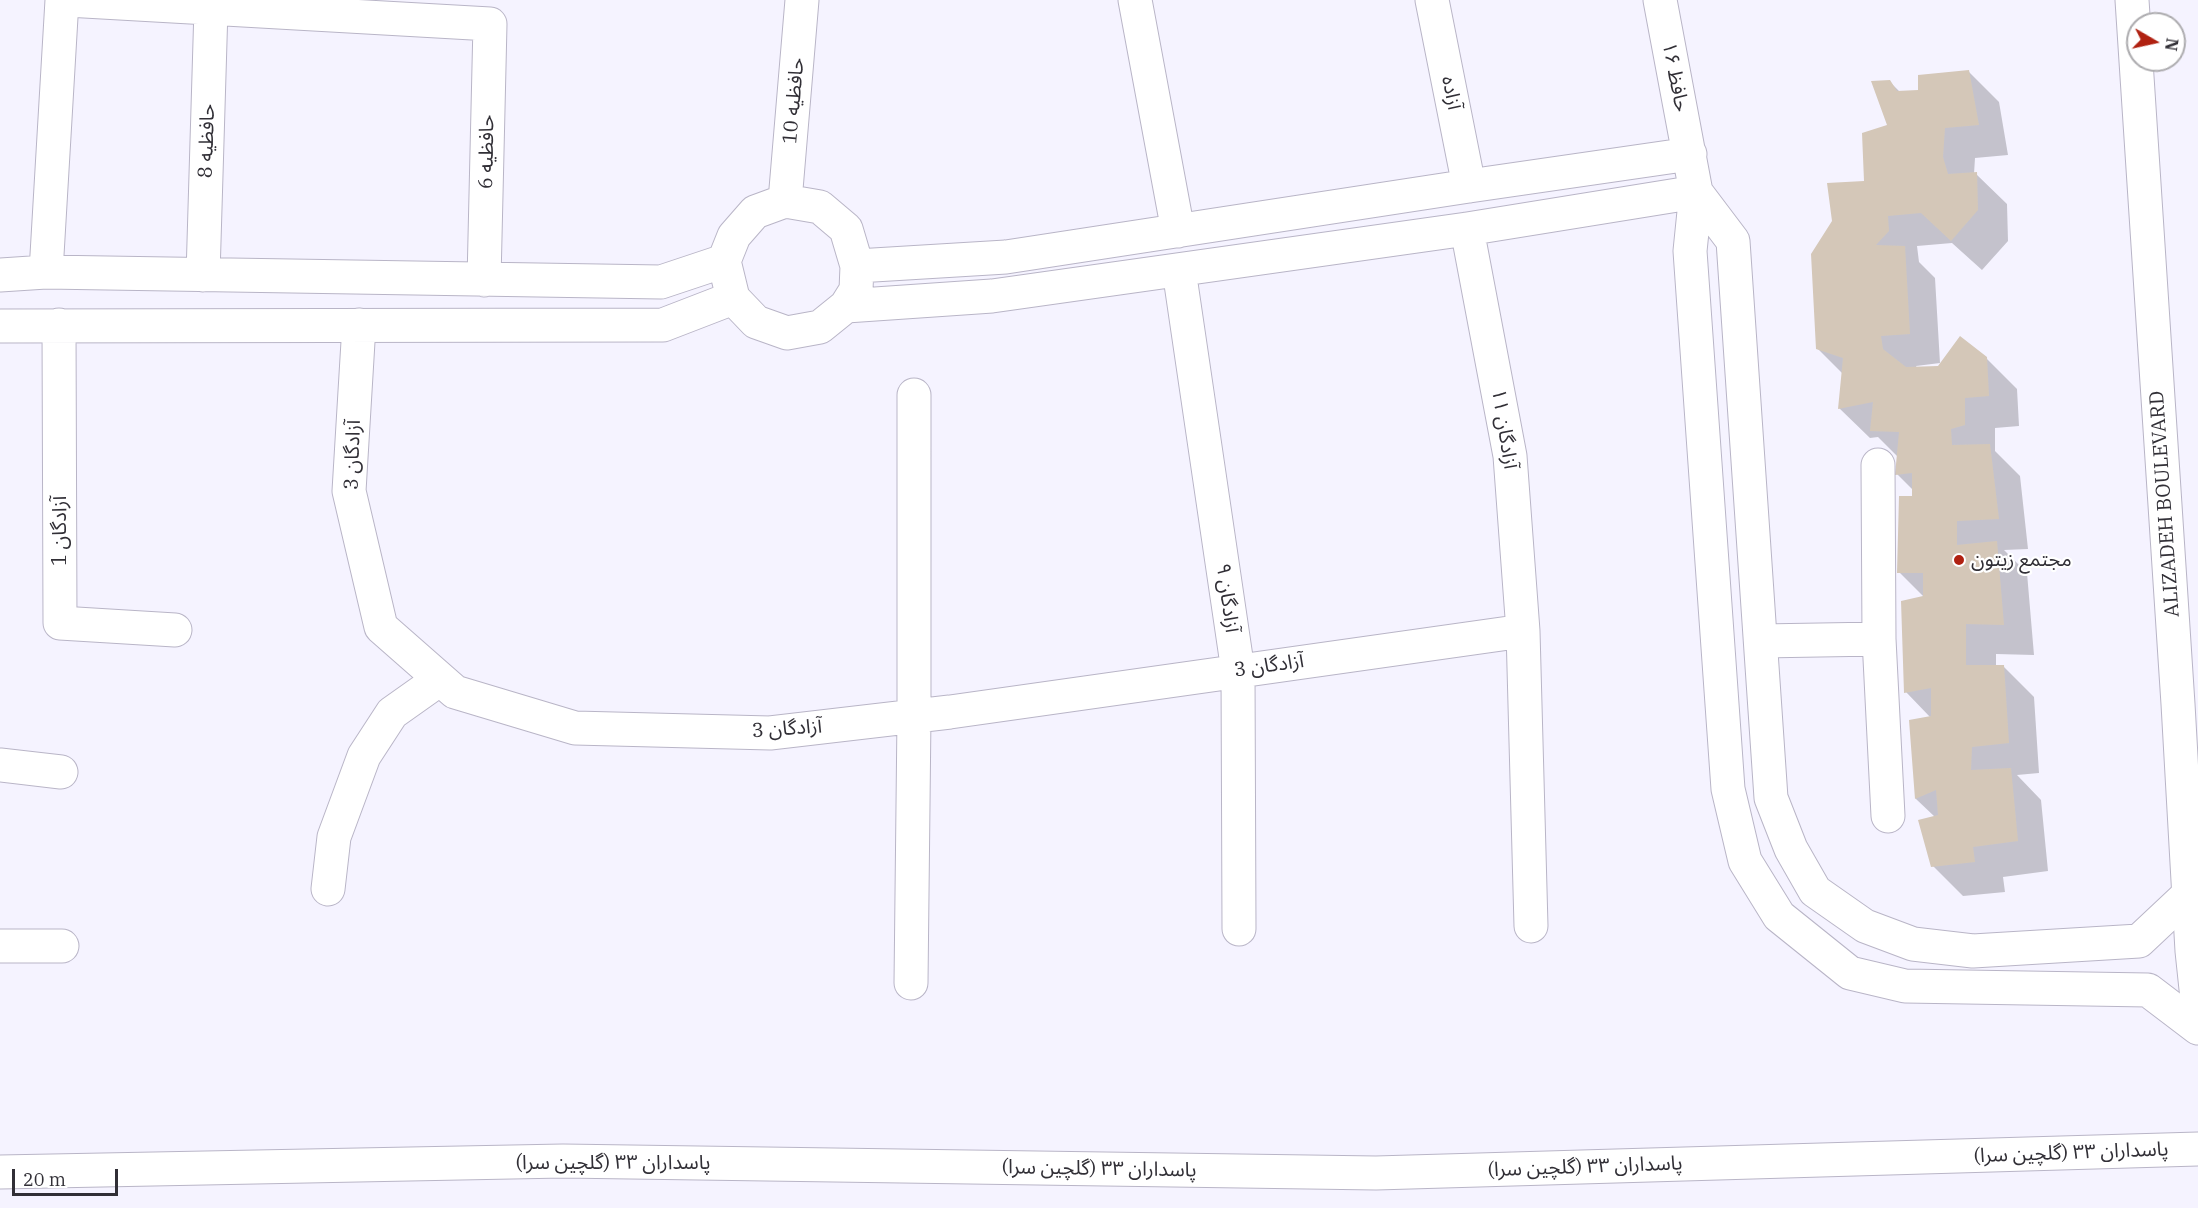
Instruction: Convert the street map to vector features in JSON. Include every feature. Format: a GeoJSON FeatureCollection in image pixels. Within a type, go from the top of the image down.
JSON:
{"type":"FeatureCollection","features":[{"type":"Feature","properties":{"kind":"street"},"geometry":{"type":"LineString","coordinates":[[46,272],[62,0]]}},
{"type":"Feature","properties":{"kind":"street"},"geometry":{"type":"LineString","coordinates":[[67,0],[211,8]]}},
{"type":"Feature","properties":{"kind":"street","name":"حافظیه 10"},"geometry":{"type":"LineString","coordinates":[[785,201],[802,0]]}},
{"type":"Feature","properties":{"kind":"street"},"geometry":{"type":"LineString","coordinates":[[1135,0],[1178,231]]}},
{"type":"Feature","properties":{"kind":"street","name":"آزاده"},"geometry":{"type":"LineString","coordinates":[[1432,0],[1469,186]]}},
{"type":"Feature","properties":{"kind":"street","name":"حافظ ۱۶"},"geometry":{"type":"LineString","coordinates":[[1660,0],[1696,192]]}},
{"type":"Feature","properties":{"kind":"street","name":"ALIZADEH BOULEVARD"},"geometry":{"type":"LineString","coordinates":[[2132,0],[2188,703],[2188,895],[2198,1008]]}},
{"type":"Feature","properties":{"kind":"street","name":"حافظیه 6"},"geometry":{"type":"LineString","coordinates":[[211,8],[490,24],[484,280]]}},
{"type":"Feature","properties":{"kind":"street","name":"حافظیه 8"},"geometry":{"type":"LineString","coordinates":[[203,275],[211,8]]}},
{"type":"Feature","properties":{"kind":"street"},"geometry":{"type":"LineString","coordinates":[[857,266],[1006,257],[1690,154]]}},
{"type":"Feature","properties":{"kind":"street"},"geometry":{"type":"LineString","coordinates":[[846,306],[992,296],[1467,229],[1696,192]]}},
{"type":"Feature","properties":{"kind":"street"},"geometry":{"type":"LineString","coordinates":[[1696,192],[1733,241],[1772,798],[1791,849],[1815,891],[1865,926],[1913,944],[1973,951],[2139,941],[2188,895]]}},
{"type":"Feature","properties":{"kind":"street"},"geometry":{"type":"LineString","coordinates":[[1696,192],[1690,251],[1728,789],[1745,861],[1779,916],[1850,973],[1905,986],[2148,990],[2198,1028]]}},
{"type":"Feature","properties":{"kind":"street"},"geometry":{"type":"LineString","coordinates":[[785,201],[820,207],[846,229],[857,266],[856,290],[846,306],[820,327],[787,333],[756,322],[733,298],[724,261],[734,236],[755,212],[785,201]]}},
{"type":"Feature","properties":{"kind":"street","name":"آزادگان ۱۱"},"geometry":{"type":"LineString","coordinates":[[1467,229],[1510,456],[1523,631],[1531,926]]}},
{"type":"Feature","properties":{"kind":"street"},"geometry":{"type":"LineString","coordinates":[[0,275],[46,272],[660,282],[724,261]]}},
{"type":"Feature","properties":{"kind":"street","name":"آزادگان ۹"},"geometry":{"type":"LineString","coordinates":[[1179,270],[1238,671],[1239,929]]}},
{"type":"Feature","properties":{"kind":"street"},"geometry":{"type":"LineString","coordinates":[[0,326],[663,325],[733,298]]}},
{"type":"Feature","properties":{"kind":"street","name":"آزادگان 1"},"geometry":{"type":"LineString","coordinates":[[59,325],[60,623],[175,630]]}},
{"type":"Feature","properties":{"kind":"street","name":"آزادگان 3"},"geometry":{"type":"LineString","coordinates":[[359,325],[349,491],[381,627],[455,692],[575,728],[770,733],[914,716],[1523,631]]}},
{"type":"Feature","properties":{"kind":"street"},"geometry":{"type":"LineString","coordinates":[[911,983],[914,394]]}},
{"type":"Feature","properties":{"kind":"street"},"geometry":{"type":"LineString","coordinates":[[1878,465],[1880,639],[1888,816]]}},
{"type":"Feature","properties":{"kind":"street"},"geometry":{"type":"LineString","coordinates":[[1761,641],[1880,639]]}},
{"type":"Feature","properties":{"kind":"street"},"geometry":{"type":"LineString","coordinates":[[328,889],[334,837],[364,756],[392,713],[440,679]]}},
{"type":"Feature","properties":{"kind":"street"},"geometry":{"type":"LineString","coordinates":[[0,765],[61,772]]}},
{"type":"Feature","properties":{"kind":"street"},"geometry":{"type":"LineString","coordinates":[[0,946],[62,946]]}},
{"type":"Feature","properties":{"kind":"street","name":"پاسداران ۳۳ (گلچین سرا)"},"geometry":{"type":"LineString","coordinates":[[0,1172],[563,1161],[1376,1173],[2198,1149]]}},
{"type":"Feature","properties":{"kind":"building"},"geometry":{"type":"Polygon","coordinates":[[[1969,70],[1979,125],[1945,128],[1943,157],[1948,174],[1977,172],[1978,210],[1951,241],[1921,213],[1888,216],[1889,231],[1876,245],[1905,246],[1910,334],[1881,336],[1883,349],[1906,367],[1938,366],[1960,336],[1987,357],[1989,396],[1965,398],[1965,425],[1951,429],[1952,445],[1990,444],[1999,519],[1957,521],[1957,545],[1997,541],[2004,625],[1966,624],[1966,665],[2004,665],[2009,743],[1972,747],[1971,770],[2011,768],[2018,841],[1973,847],[1975,862],[1931,867],[1918,820],[1938,815],[1936,790],[1915,799],[1909,720],[1931,716],[1931,688],[1904,693],[1901,601],[1923,596],[1923,573],[1897,573],[1899,496],[1912,496],[1912,473],[1895,475],[1899,432],[1870,431],[1873,402],[1838,409],[1843,358],[1816,349],[1811,254],[1832,221],[1827,183],[1864,181],[1862,133],[1887,125],[1871,81],[1890,80],[1897,91],[1918,90],[1918,75],[1969,70]]]}},
{"type":"Feature","properties":{"kind":"place","name":"مجتمع زیتون"},"geometry":{"type":"Point","coordinates":[1959,560]}}]}
